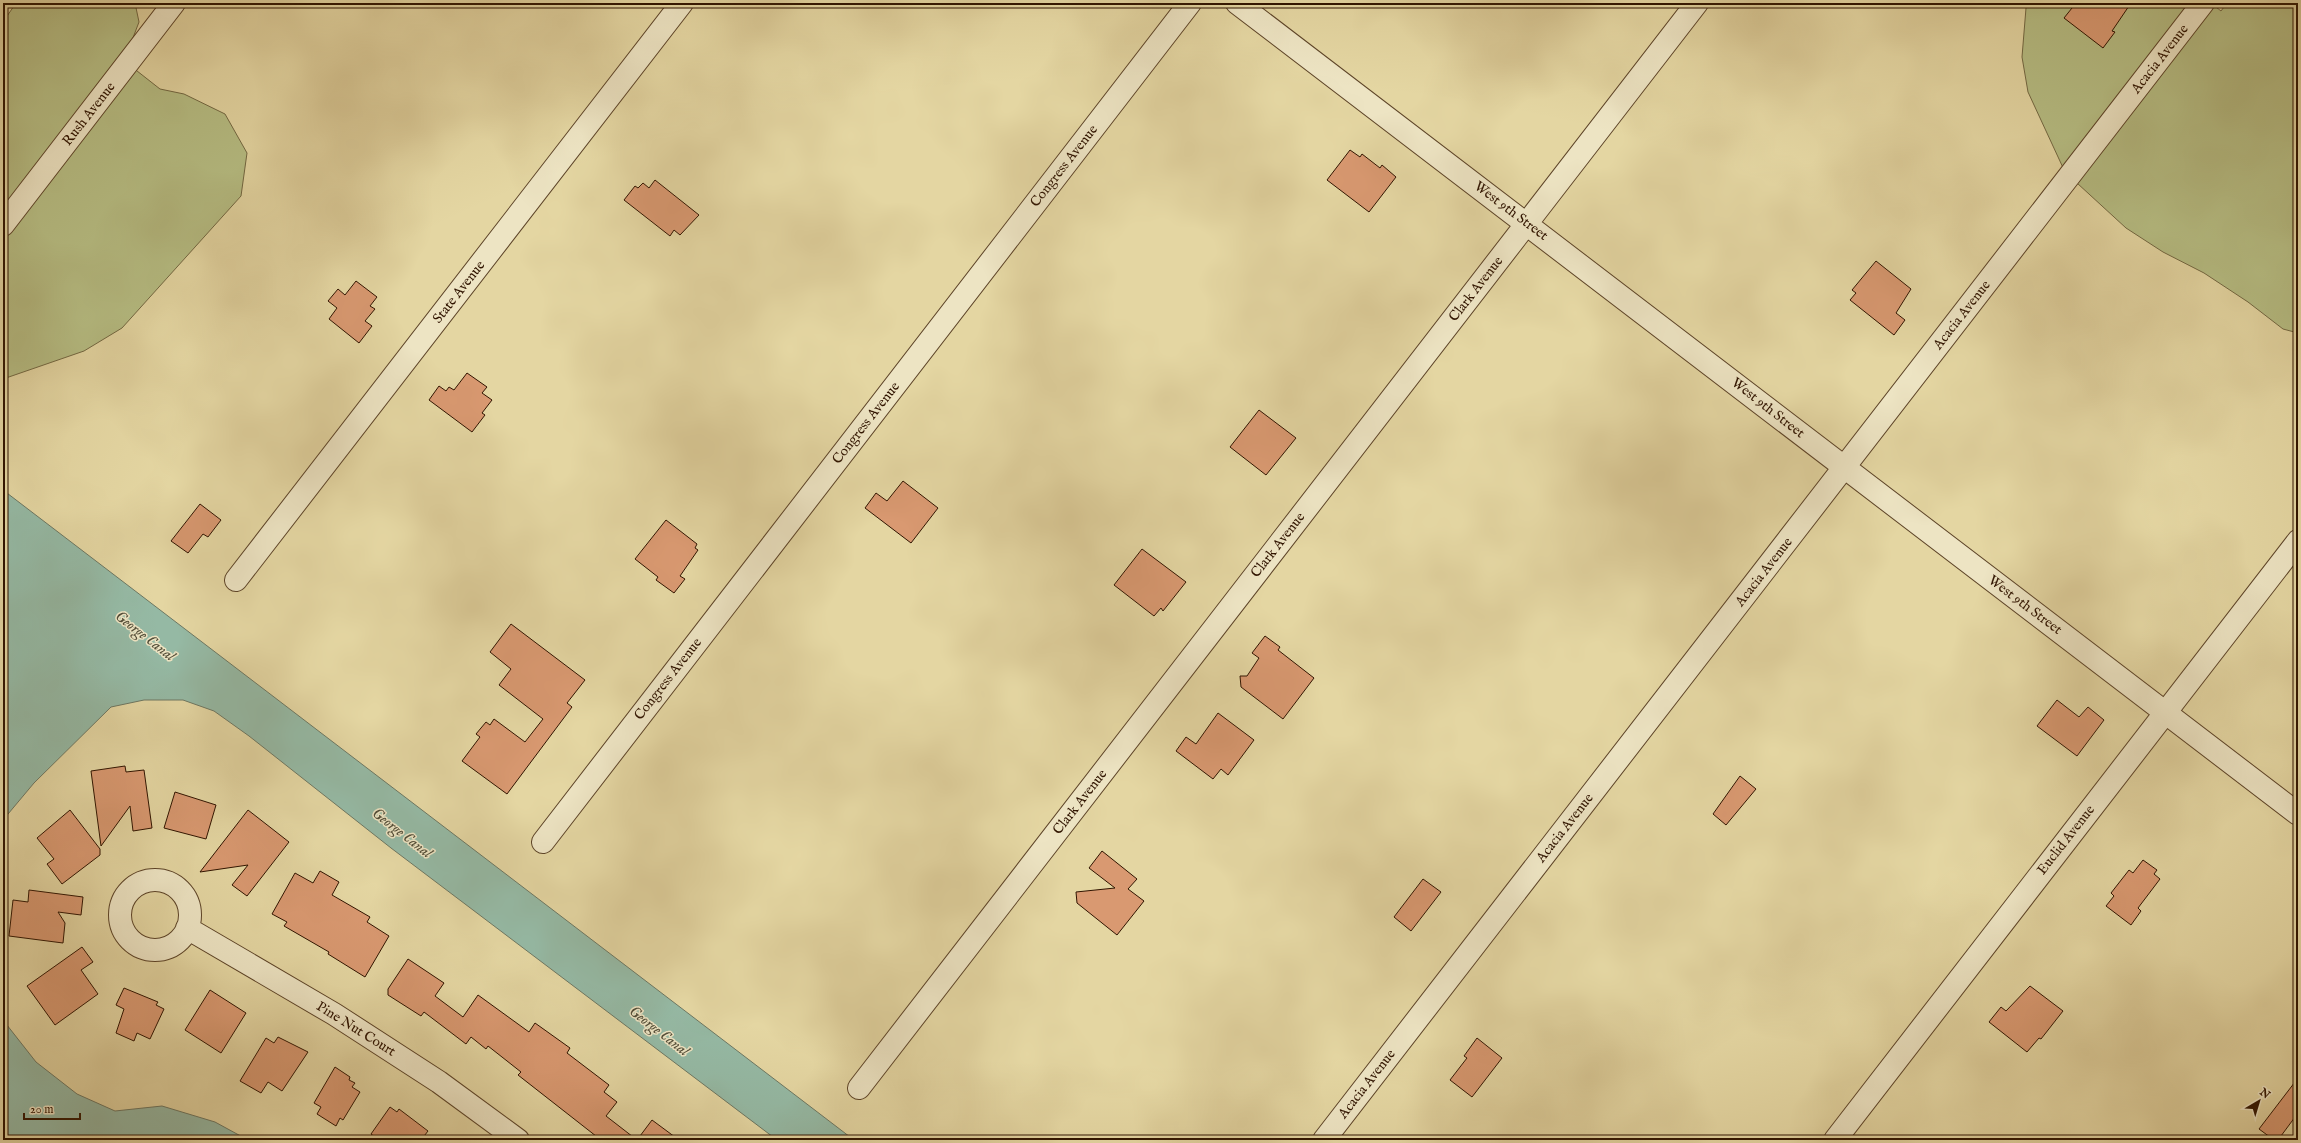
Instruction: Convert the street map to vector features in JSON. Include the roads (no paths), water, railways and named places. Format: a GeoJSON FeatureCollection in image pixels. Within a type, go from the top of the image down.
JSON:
{"type":"FeatureCollection","features":[{"type":"Feature","properties":{"kind":"street","name":"Rush Avenue"},"geometry":{"type":"LineString","coordinates":[[3,225],[174,3]]}},
{"type":"Feature","properties":{"kind":"street","name":"State Avenue"},"geometry":{"type":"LineString","coordinates":[[236,580],[682,3]]}},
{"type":"Feature","properties":{"kind":"street","name":"Congress Avenue"},"geometry":{"type":"LineString","coordinates":[[543,842],[1190,3]]}},
{"type":"Feature","properties":{"kind":"street","name":"West 9th Street"},"geometry":{"type":"LineString","coordinates":[[1237,3],[1527,223],[2298,814]]}},
{"type":"Feature","properties":{"kind":"street","name":"Clark Avenue"},"geometry":{"type":"LineString","coordinates":[[859,1088],[1697,3]]}},
{"type":"Feature","properties":{"kind":"street","name":"Acacia Avenue"},"geometry":{"type":"LineString","coordinates":[[1324,1140],[2203,3]]}},
{"type":"Feature","properties":{"kind":"street","name":"Euclid Avenue"},"geometry":{"type":"LineString","coordinates":[[1835,1140],[2298,541]]}},
{"type":"Feature","properties":{"kind":"street","name":"Pine Nut Court"},"geometry":{"type":"LineString","coordinates":[[187,928],[334,1014],[439,1082],[518,1140]]}},
{"type":"Feature","properties":{"kind":"water","name":"George Canal"},"geometry":{"type":"Polygon","coordinates":[[[3,490],[854,1140],[777,1140],[391,848],[249,736],[214,711],[183,700],[144,700],[111,707],[34,783],[3,820],[3,490]]]}},
{"type":"Feature","properties":{"kind":"water"},"geometry":{"type":"Polygon","coordinates":[[[3,1020],[36,1062],[77,1094],[115,1111],[162,1106],[215,1122],[248,1140],[3,1140],[3,1020]]]}}]}
